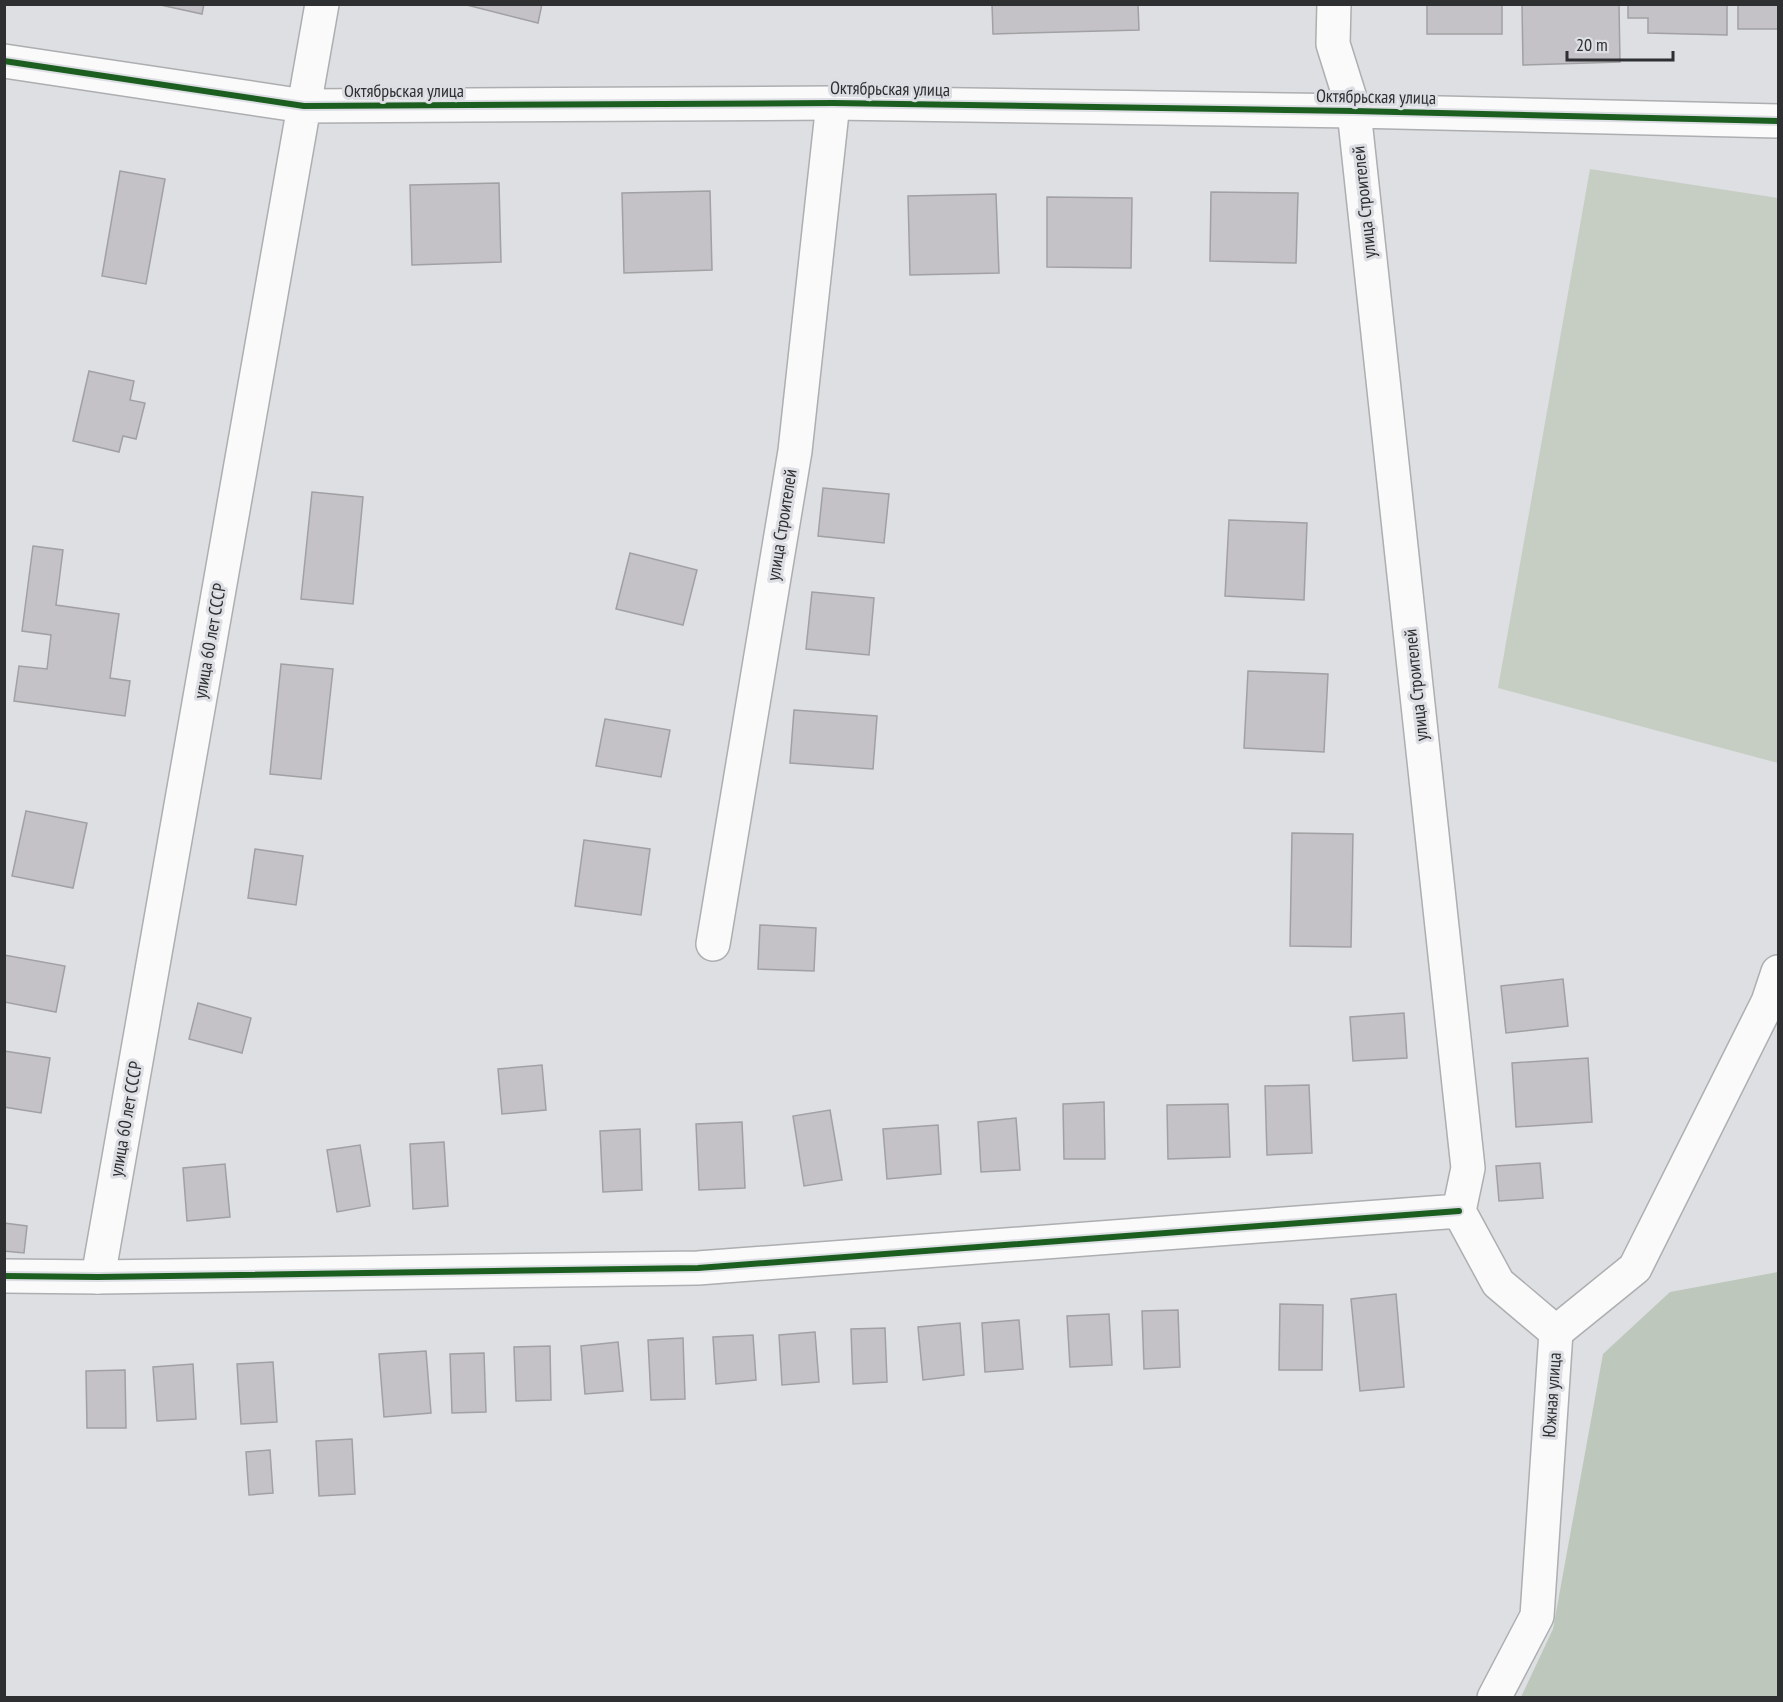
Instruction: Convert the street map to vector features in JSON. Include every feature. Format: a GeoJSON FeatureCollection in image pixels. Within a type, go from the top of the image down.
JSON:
{"type":"FeatureCollection","features":[{"type":"Feature","properties":{"kind":"street","name":"улица 60 лет СССР"},"geometry":{"type":"LineString","coordinates":[[98,1277],[322,4]]}},
{"type":"Feature","properties":{"kind":"street","name":"улица Строителей"},"geometry":{"type":"LineString","coordinates":[[1334,4],[1333,44],[1354,111],[1468,1168],[1459,1211]]}},
{"type":"Feature","properties":{"kind":"street","name":"Октябрьская улица"},"geometry":{"type":"LineString","coordinates":[[4,61],[304,106],[833,103],[1354,111],[1779,121]]}},
{"type":"Feature","properties":{"kind":"street","name":"улица Строителей"},"geometry":{"type":"LineString","coordinates":[[712,944],[795,451],[833,103]]}},
{"type":"Feature","properties":{"kind":"street","name":"Южная улица"},"geometry":{"type":"LineString","coordinates":[[1494,1698],[1537,1616],[1556,1332],[1635,1268],[1768,1002],[1779,972]]}},
{"type":"Feature","properties":{"kind":"street"},"geometry":{"type":"LineString","coordinates":[[4,1276],[98,1277],[698,1268],[1459,1211],[1498,1283],[1556,1332]]}},
{"type":"Feature","properties":{"kind":"shaded area"},"geometry":{"type":"Polygon","coordinates":[[[1590,169],[1778,198],[1778,763],[1498,688],[1590,169]]]}},
{"type":"Feature","properties":{"kind":"shaded area"},"geometry":{"type":"Polygon","coordinates":[[[1778,1272],[1778,1697],[1521,1697],[1553,1629],[1603,1354],[1670,1292],[1778,1272]]]}},
{"type":"Feature","properties":{"kind":"building"},"geometry":{"type":"Polygon","coordinates":[[[156,4],[204,4],[202,14],[156,4]]]}},
{"type":"Feature","properties":{"kind":"building"},"geometry":{"type":"Polygon","coordinates":[[[463,4],[542,4],[538,23],[463,4]]]}},
{"type":"Feature","properties":{"kind":"building"},"geometry":{"type":"Polygon","coordinates":[[[992,4],[1138,4],[1139,30],[993,34],[992,4]]]}},
{"type":"Feature","properties":{"kind":"building"},"geometry":{"type":"Polygon","coordinates":[[[1427,4],[1502,4],[1502,34],[1427,34],[1427,4]]]}},
{"type":"Feature","properties":{"kind":"building"},"geometry":{"type":"Polygon","coordinates":[[[1522,4],[1619,4],[1620,62],[1523,65],[1522,4]]]}},
{"type":"Feature","properties":{"kind":"building"},"geometry":{"type":"Polygon","coordinates":[[[1628,4],[1727,4],[1727,35],[1648,33],[1648,18],[1628,18],[1628,4]]]}},
{"type":"Feature","properties":{"kind":"building"},"geometry":{"type":"Polygon","coordinates":[[[1738,4],[1778,4],[1778,29],[1738,29],[1738,4]]]}},
{"type":"Feature","properties":{"kind":"building"},"geometry":{"type":"Polygon","coordinates":[[[120,171],[165,179],[146,284],[102,276],[120,171]]]}},
{"type":"Feature","properties":{"kind":"building"},"geometry":{"type":"Polygon","coordinates":[[[499,183],[501,262],[412,265],[410,185],[499,183]]]}},
{"type":"Feature","properties":{"kind":"building"},"geometry":{"type":"Polygon","coordinates":[[[710,191],[712,270],[624,273],[622,193],[710,191]]]}},
{"type":"Feature","properties":{"kind":"building"},"geometry":{"type":"Polygon","coordinates":[[[1211,192],[1298,193],[1296,263],[1210,261],[1211,192]]]}},
{"type":"Feature","properties":{"kind":"building"},"geometry":{"type":"Polygon","coordinates":[[[996,194],[999,273],[910,275],[908,196],[996,194]]]}},
{"type":"Feature","properties":{"kind":"building"},"geometry":{"type":"Polygon","coordinates":[[[1047,197],[1132,198],[1131,268],[1047,267],[1047,197]]]}},
{"type":"Feature","properties":{"kind":"building"},"geometry":{"type":"Polygon","coordinates":[[[89,371],[134,381],[130,400],[145,403],[136,439],[123,436],[119,452],[73,441],[89,371]]]}},
{"type":"Feature","properties":{"kind":"building"},"geometry":{"type":"Polygon","coordinates":[[[823,488],[889,494],[884,543],[818,536],[823,488]]]}},
{"type":"Feature","properties":{"kind":"building"},"geometry":{"type":"Polygon","coordinates":[[[312,492],[363,497],[353,604],[301,599],[312,492]]]}},
{"type":"Feature","properties":{"kind":"building"},"geometry":{"type":"Polygon","coordinates":[[[1229,520],[1307,523],[1304,600],[1225,596],[1229,520]]]}},
{"type":"Feature","properties":{"kind":"building"},"geometry":{"type":"Polygon","coordinates":[[[33,546],[63,550],[56,605],[119,614],[110,678],[130,681],[125,716],[14,701],[19,666],[47,669],[51,635],[22,631],[33,546]]]}},
{"type":"Feature","properties":{"kind":"building"},"geometry":{"type":"Polygon","coordinates":[[[630,553],[697,570],[683,625],[616,609],[630,553]]]}},
{"type":"Feature","properties":{"kind":"building"},"geometry":{"type":"Polygon","coordinates":[[[812,592],[874,598],[869,655],[806,649],[812,592]]]}},
{"type":"Feature","properties":{"kind":"building"},"geometry":{"type":"Polygon","coordinates":[[[281,664],[333,669],[321,779],[270,774],[281,664]]]}},
{"type":"Feature","properties":{"kind":"building"},"geometry":{"type":"Polygon","coordinates":[[[1248,671],[1328,674],[1324,752],[1244,748],[1248,671]]]}},
{"type":"Feature","properties":{"kind":"building"},"geometry":{"type":"Polygon","coordinates":[[[794,710],[877,716],[873,769],[790,763],[794,710]]]}},
{"type":"Feature","properties":{"kind":"building"},"geometry":{"type":"Polygon","coordinates":[[[605,719],[670,730],[661,777],[596,766],[605,719]]]}},
{"type":"Feature","properties":{"kind":"building"},"geometry":{"type":"Polygon","coordinates":[[[26,811],[87,823],[73,888],[12,876],[26,811]]]}},
{"type":"Feature","properties":{"kind":"building"},"geometry":{"type":"Polygon","coordinates":[[[1292,833],[1353,834],[1351,947],[1290,946],[1292,833]]]}},
{"type":"Feature","properties":{"kind":"building"},"geometry":{"type":"Polygon","coordinates":[[[584,840],[650,849],[641,915],[575,906],[584,840]]]}},
{"type":"Feature","properties":{"kind":"building"},"geometry":{"type":"Polygon","coordinates":[[[255,849],[303,856],[296,905],[248,898],[255,849]]]}},
{"type":"Feature","properties":{"kind":"building"},"geometry":{"type":"Polygon","coordinates":[[[760,925],[816,928],[814,971],[758,969],[760,925]]]}},
{"type":"Feature","properties":{"kind":"building"},"geometry":{"type":"Polygon","coordinates":[[[4,955],[65,966],[56,1012],[4,1002],[4,955]]]}},
{"type":"Feature","properties":{"kind":"building"},"geometry":{"type":"Polygon","coordinates":[[[1563,979],[1568,1026],[1506,1033],[1501,986],[1563,979]]]}},
{"type":"Feature","properties":{"kind":"building"},"geometry":{"type":"Polygon","coordinates":[[[198,1003],[251,1018],[242,1053],[189,1039],[198,1003]]]}},
{"type":"Feature","properties":{"kind":"building"},"geometry":{"type":"Polygon","coordinates":[[[1404,1013],[1407,1058],[1353,1061],[1350,1017],[1404,1013]]]}},
{"type":"Feature","properties":{"kind":"building"},"geometry":{"type":"Polygon","coordinates":[[[4,1051],[50,1058],[41,1113],[4,1107],[4,1051]]]}},
{"type":"Feature","properties":{"kind":"building"},"geometry":{"type":"Polygon","coordinates":[[[1588,1058],[1592,1122],[1516,1127],[1512,1063],[1588,1058]]]}},
{"type":"Feature","properties":{"kind":"building"},"geometry":{"type":"Polygon","coordinates":[[[542,1065],[546,1110],[502,1114],[498,1069],[542,1065]]]}},
{"type":"Feature","properties":{"kind":"building"},"geometry":{"type":"Polygon","coordinates":[[[1309,1085],[1312,1153],[1267,1155],[1265,1086],[1309,1085]]]}},
{"type":"Feature","properties":{"kind":"building"},"geometry":{"type":"Polygon","coordinates":[[[1104,1102],[1105,1159],[1064,1159],[1063,1104],[1104,1102]]]}},
{"type":"Feature","properties":{"kind":"building"},"geometry":{"type":"Polygon","coordinates":[[[1228,1104],[1230,1157],[1168,1159],[1167,1105],[1228,1104]]]}},
{"type":"Feature","properties":{"kind":"building"},"geometry":{"type":"Polygon","coordinates":[[[830,1110],[842,1180],[804,1186],[793,1116],[830,1110]]]}},
{"type":"Feature","properties":{"kind":"building"},"geometry":{"type":"Polygon","coordinates":[[[1016,1118],[1020,1170],[981,1172],[978,1122],[1016,1118]]]}},
{"type":"Feature","properties":{"kind":"building"},"geometry":{"type":"Polygon","coordinates":[[[742,1122],[745,1188],[699,1190],[696,1124],[742,1122]]]}},
{"type":"Feature","properties":{"kind":"building"},"geometry":{"type":"Polygon","coordinates":[[[938,1125],[941,1174],[887,1179],[883,1129],[938,1125]]]}},
{"type":"Feature","properties":{"kind":"building"},"geometry":{"type":"Polygon","coordinates":[[[640,1129],[642,1190],[603,1192],[600,1131],[640,1129]]]}},
{"type":"Feature","properties":{"kind":"building"},"geometry":{"type":"Polygon","coordinates":[[[444,1142],[448,1206],[413,1209],[410,1144],[444,1142]]]}},
{"type":"Feature","properties":{"kind":"building"},"geometry":{"type":"Polygon","coordinates":[[[360,1145],[370,1206],[337,1212],[327,1150],[360,1145]]]}},
{"type":"Feature","properties":{"kind":"building"},"geometry":{"type":"Polygon","coordinates":[[[1540,1163],[1543,1198],[1499,1201],[1496,1166],[1540,1163]]]}},
{"type":"Feature","properties":{"kind":"building"},"geometry":{"type":"Polygon","coordinates":[[[225,1164],[230,1217],[187,1221],[183,1168],[225,1164]]]}},
{"type":"Feature","properties":{"kind":"building"},"geometry":{"type":"Polygon","coordinates":[[[4,1223],[27,1226],[24,1253],[4,1251],[4,1223]]]}},
{"type":"Feature","properties":{"kind":"building"},"geometry":{"type":"Polygon","coordinates":[[[1396,1294],[1404,1387],[1360,1391],[1351,1299],[1396,1294]]]}},
{"type":"Feature","properties":{"kind":"building"},"geometry":{"type":"Polygon","coordinates":[[[1280,1304],[1323,1305],[1322,1370],[1279,1370],[1280,1304]]]}},
{"type":"Feature","properties":{"kind":"building"},"geometry":{"type":"Polygon","coordinates":[[[1178,1310],[1180,1367],[1144,1369],[1142,1311],[1178,1310]]]}},
{"type":"Feature","properties":{"kind":"building"},"geometry":{"type":"Polygon","coordinates":[[[1109,1314],[1112,1365],[1070,1367],[1067,1316],[1109,1314]]]}},
{"type":"Feature","properties":{"kind":"building"},"geometry":{"type":"Polygon","coordinates":[[[1019,1320],[1023,1369],[985,1372],[982,1323],[1019,1320]]]}},
{"type":"Feature","properties":{"kind":"building"},"geometry":{"type":"Polygon","coordinates":[[[960,1323],[964,1375],[923,1380],[918,1327],[960,1323]]]}},
{"type":"Feature","properties":{"kind":"building"},"geometry":{"type":"Polygon","coordinates":[[[885,1328],[887,1382],[853,1384],[851,1329],[885,1328]]]}},
{"type":"Feature","properties":{"kind":"building"},"geometry":{"type":"Polygon","coordinates":[[[815,1332],[819,1382],[782,1385],[779,1335],[815,1332]]]}},
{"type":"Feature","properties":{"kind":"building"},"geometry":{"type":"Polygon","coordinates":[[[753,1335],[756,1380],[716,1384],[713,1337],[753,1335]]]}},
{"type":"Feature","properties":{"kind":"building"},"geometry":{"type":"Polygon","coordinates":[[[683,1338],[685,1399],[651,1400],[648,1340],[683,1338]]]}},
{"type":"Feature","properties":{"kind":"building"},"geometry":{"type":"Polygon","coordinates":[[[618,1342],[623,1391],[585,1394],[581,1346],[618,1342]]]}},
{"type":"Feature","properties":{"kind":"building"},"geometry":{"type":"Polygon","coordinates":[[[550,1346],[551,1400],[516,1401],[514,1347],[550,1346]]]}},
{"type":"Feature","properties":{"kind":"building"},"geometry":{"type":"Polygon","coordinates":[[[426,1351],[431,1413],[384,1417],[379,1354],[426,1351]]]}},
{"type":"Feature","properties":{"kind":"building"},"geometry":{"type":"Polygon","coordinates":[[[484,1353],[486,1412],[452,1413],[450,1354],[484,1353]]]}},
{"type":"Feature","properties":{"kind":"building"},"geometry":{"type":"Polygon","coordinates":[[[273,1362],[277,1422],[241,1424],[237,1364],[273,1362]]]}},
{"type":"Feature","properties":{"kind":"building"},"geometry":{"type":"Polygon","coordinates":[[[193,1364],[196,1419],[157,1421],[153,1367],[193,1364]]]}},
{"type":"Feature","properties":{"kind":"building"},"geometry":{"type":"Polygon","coordinates":[[[125,1370],[126,1428],[87,1428],[86,1371],[125,1370]]]}},
{"type":"Feature","properties":{"kind":"building"},"geometry":{"type":"Polygon","coordinates":[[[352,1439],[355,1494],[319,1496],[316,1441],[352,1439]]]}},
{"type":"Feature","properties":{"kind":"building"},"geometry":{"type":"Polygon","coordinates":[[[270,1450],[273,1493],[249,1495],[246,1452],[270,1450]]]}},
{"type":"Feature","properties":{"kind":"cycle path"},"geometry":{"type":"LineString","coordinates":[[4,61],[304,106],[833,103],[1354,111],[1778,121]]}},
{"type":"Feature","properties":{"kind":"cycle path"},"geometry":{"type":"LineString","coordinates":[[4,1276],[98,1277],[698,1268],[1459,1211]]}}]}
